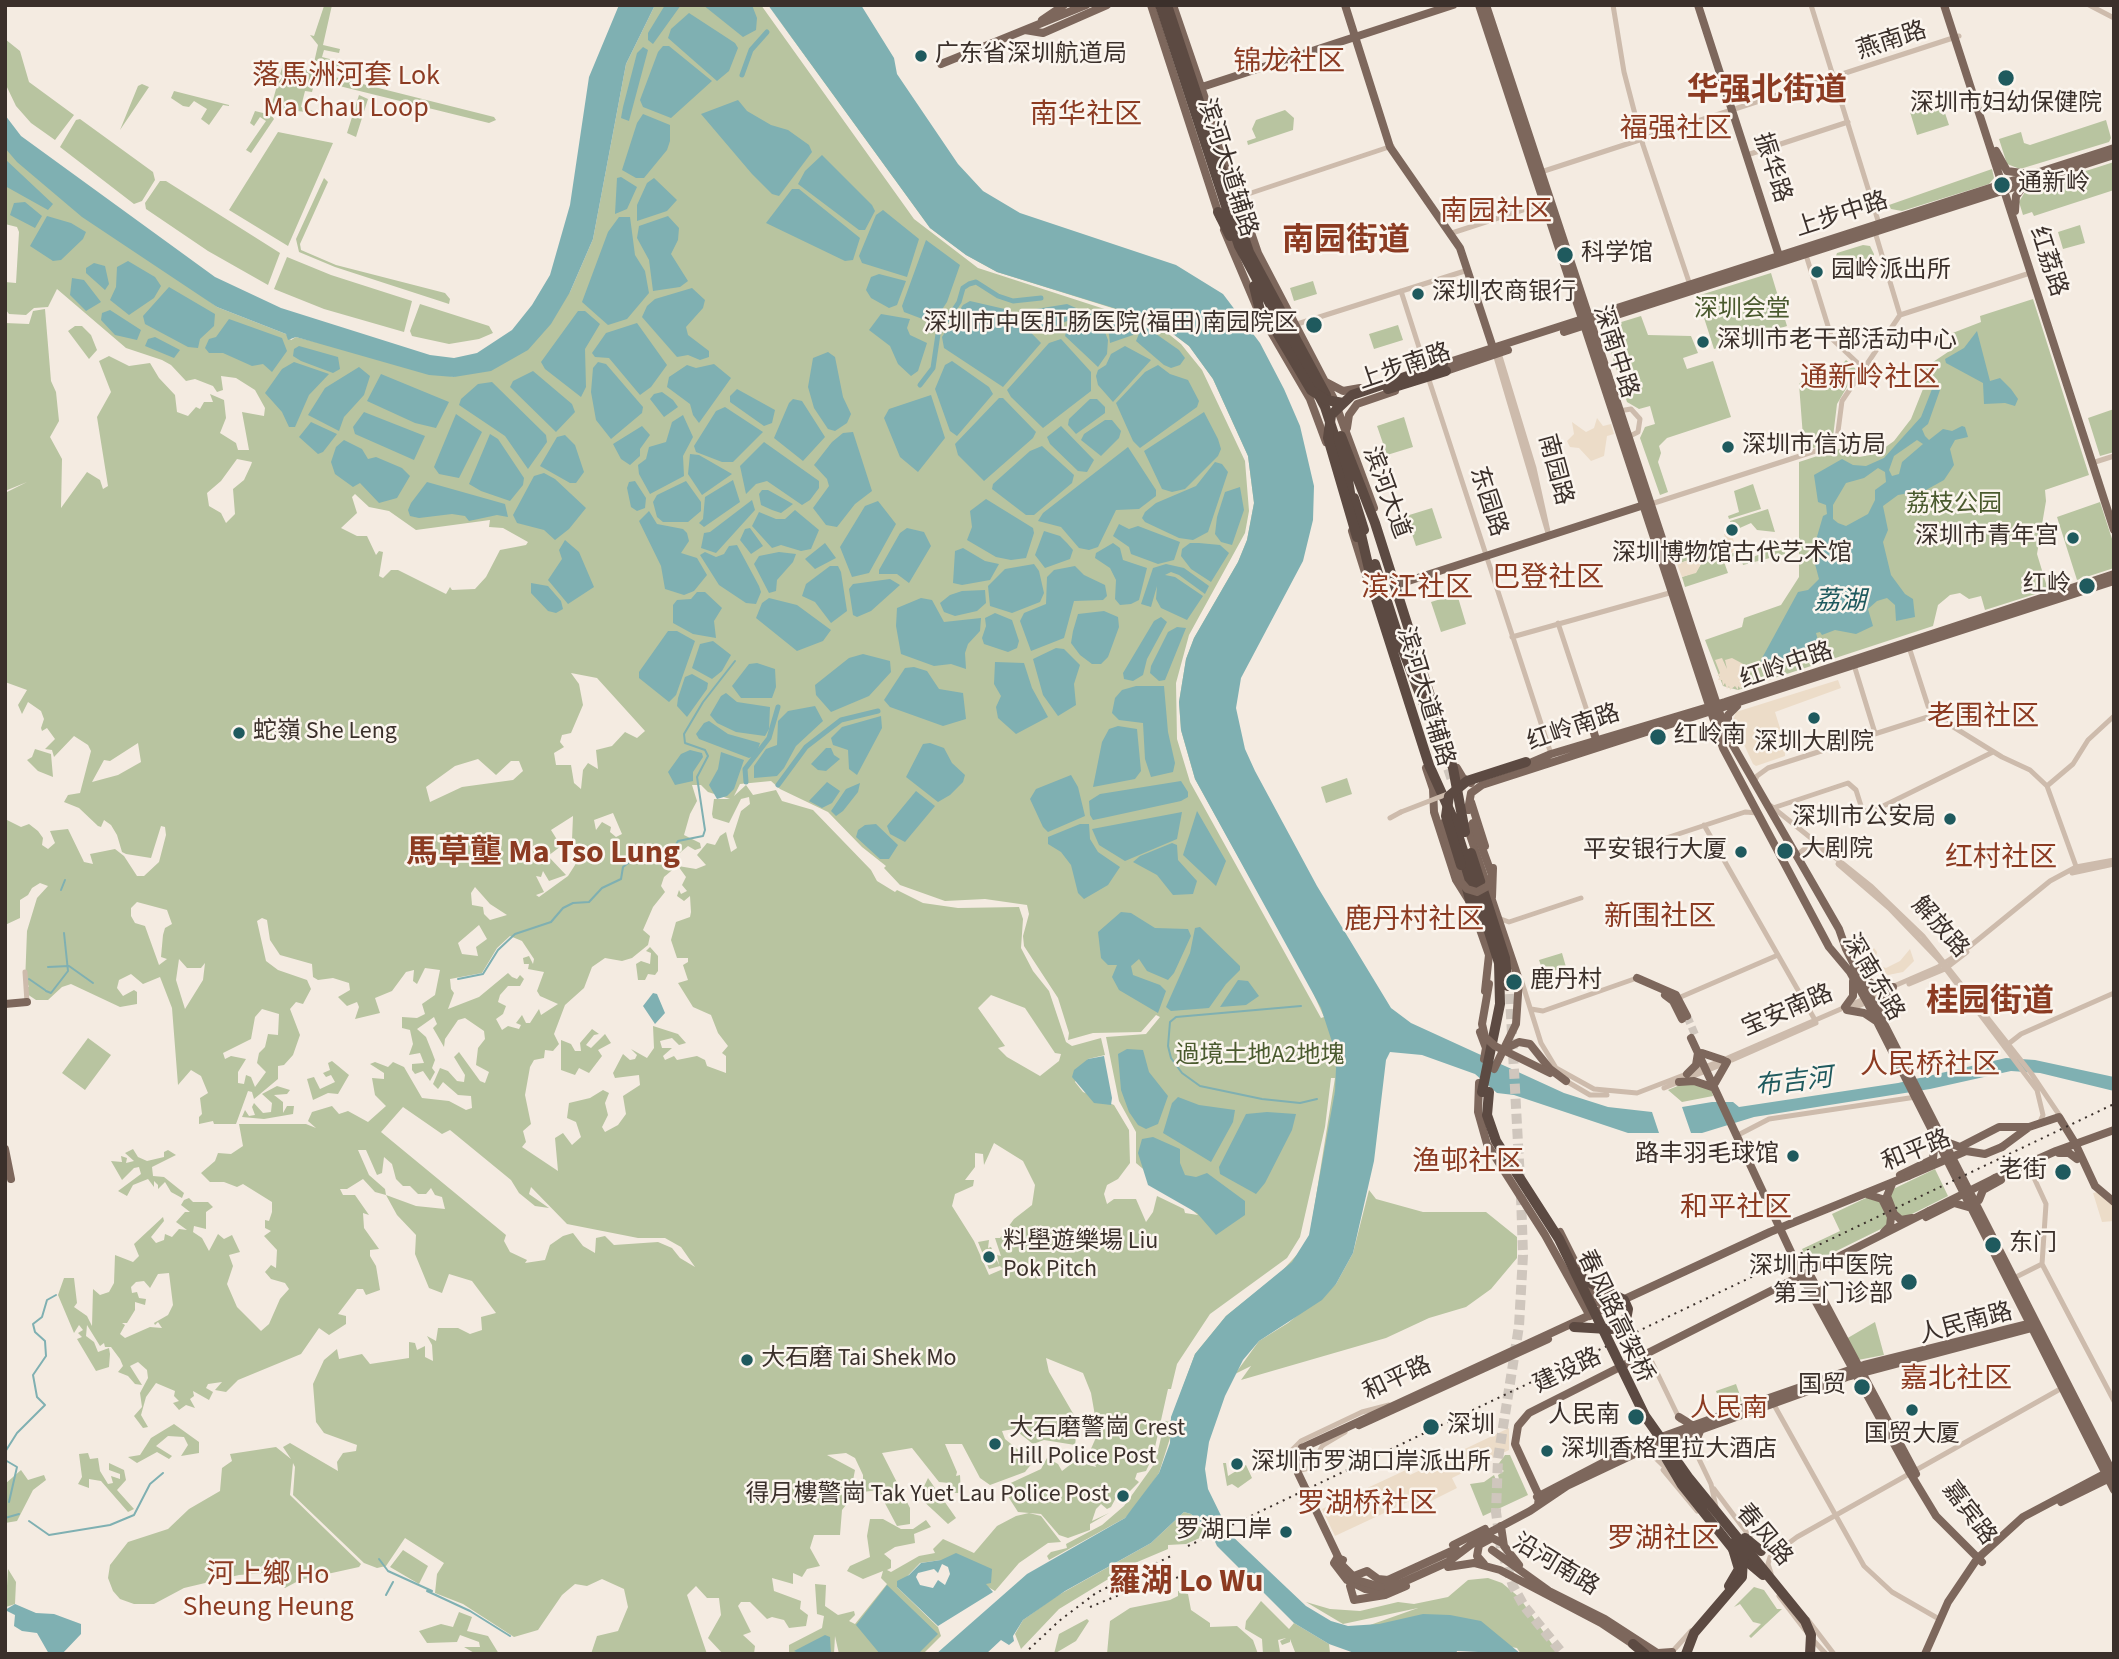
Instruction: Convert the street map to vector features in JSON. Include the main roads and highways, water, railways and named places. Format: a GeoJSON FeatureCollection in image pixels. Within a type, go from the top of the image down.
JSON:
{"type":"FeatureCollection","features":[{"type":"Feature","properties":{"kind":"highway","name":"滨河大道"},"geometry":{"type":"LineString","coordinates":[[1167,5],[1251,269],[1322,401],[1347,474],[1376,599],[1429,765],[1452,816],[1502,978],[1493,1052]]}},
{"type":"Feature","properties":{"kind":"highway","name":"滨河大道"},"geometry":{"type":"LineString","coordinates":[[1155,6],[1189,81]]}},
{"type":"Feature","properties":{"kind":"highway"},"geometry":{"type":"LineString","coordinates":[[1180,25],[1189,81]]}},
{"type":"Feature","properties":{"kind":"highway"},"geometry":{"type":"LineString","coordinates":[[1163,29],[1189,81]]}},
{"type":"Feature","properties":{"kind":"highway"},"geometry":{"type":"LineString","coordinates":[[1217,212],[1251,269],[1285,309]]}},
{"type":"Feature","properties":{"kind":"highway","name":"滨河大道"},"geometry":{"type":"LineString","coordinates":[[1251,269],[1322,385],[1398,596],[1453,768],[1462,823],[1507,969],[1507,1002],[1493,1052]]}},
{"type":"Feature","properties":{"kind":"highway"},"geometry":{"type":"LineString","coordinates":[[1251,269],[1265,319],[1308,386],[1326,401],[1349,402],[1445,367]]}},
{"type":"Feature","properties":{"kind":"highway"},"geometry":{"type":"LineString","coordinates":[[1376,599],[1328,438],[1331,415],[1352,395],[1445,367]]}},
{"type":"Feature","properties":{"kind":"highway"},"geometry":{"type":"LineString","coordinates":[[1351,461],[1405,640]]}},
{"type":"Feature","properties":{"kind":"highway"},"geometry":{"type":"LineString","coordinates":[[1347,474],[1392,621],[1425,707]]}},
{"type":"Feature","properties":{"kind":"highway"},"geometry":{"type":"LineString","coordinates":[[1398,596],[1408,614]]}},
{"type":"Feature","properties":{"kind":"highway"},"geometry":{"type":"LineString","coordinates":[[1422,657],[1424,678]]}},
{"type":"Feature","properties":{"kind":"highway"},"geometry":{"type":"LineString","coordinates":[[1488,950],[1478,906],[1446,816],[1446,804],[1456,787],[1467,781],[1526,762]]}},
{"type":"Feature","properties":{"kind":"highway"},"geometry":{"type":"LineString","coordinates":[[1485,1092],[1494,1069],[1493,1052]]}},
{"type":"Feature","properties":{"kind":"highway"},"geometry":{"type":"LineString","coordinates":[[1485,1092],[1493,1052]]}},
{"type":"Feature","properties":{"kind":"highway","name":"春风路高架桥"},"geometry":{"type":"LineString","coordinates":[[1485,1092],[1490,1126],[1500,1148],[1568,1265],[1629,1387],[1664,1449]]}},
{"type":"Feature","properties":{"kind":"highway","name":"春风路高架桥"},"geometry":{"type":"LineString","coordinates":[[1485,1092],[1482,1116],[1490,1142],[1561,1255],[1629,1396],[1664,1449],[1739,1544]]}},
{"type":"Feature","properties":{"kind":"highway"},"geometry":{"type":"LineString","coordinates":[[1568,1265],[1582,1278],[1619,1294],[1626,1302],[1626,1320],[1612,1329],[1583,1314]]}},
{"type":"Feature","properties":{"kind":"highway"},"geometry":{"type":"LineString","coordinates":[[1739,1544],[1759,1553]]}},
{"type":"Feature","properties":{"kind":"highway"},"geometry":{"type":"LineString","coordinates":[[1739,1544],[1767,1574]]}},
{"type":"Feature","properties":{"kind":"highway"},"geometry":{"type":"LineString","coordinates":[[1724,1591],[1738,1573],[1739,1544]]}},
{"type":"Feature","properties":{"kind":"highway"},"geometry":{"type":"LineString","coordinates":[[1686,1654],[1695,1633],[1742,1577],[1744,1561],[1739,1544]]}},
{"type":"Feature","properties":{"kind":"highway"},"geometry":{"type":"LineString","coordinates":[[1739,1544],[1808,1625],[1812,1641],[1810,1654]]}},
{"type":"Feature","properties":{"kind":"highway"},"geometry":{"type":"LineString","coordinates":[[1633,1644],[1646,1654]]}},
{"type":"Feature","properties":{"kind":"main road"},"geometry":{"type":"LineString","coordinates":[[1066,9],[1025,30],[941,64],[1042,20],[1077,5]]}},
{"type":"Feature","properties":{"kind":"main road"},"geometry":{"type":"LineString","coordinates":[[1042,20],[1066,9],[1086,5]]}},
{"type":"Feature","properties":{"kind":"main road"},"geometry":{"type":"LineString","coordinates":[[1025,30],[1044,28],[1098,5]]}},
{"type":"Feature","properties":{"kind":"main road"},"geometry":{"type":"LineString","coordinates":[[1025,30],[1043,33],[1107,5]]}},
{"type":"Feature","properties":{"kind":"main road","name":"南园路"},"geometry":{"type":"LineString","coordinates":[[1347,5],[1391,147],[1454,233],[1472,265],[1496,351]]}},
{"type":"Feature","properties":{"kind":"main road"},"geometry":{"type":"LineString","coordinates":[[1202,87],[1453,5]]}},
{"type":"Feature","properties":{"kind":"main road","name":"深南中路"},"geometry":{"type":"LineString","coordinates":[[1479,5],[1535,164],[1541,172],[1673,592],[1706,680]]}},
{"type":"Feature","properties":{"kind":"main road","name":"深南中路"},"geometry":{"type":"LineString","coordinates":[[1486,5],[1535,164],[1544,203],[1578,294]]}},
{"type":"Feature","properties":{"kind":"main road","name":"振华路"},"geometry":{"type":"LineString","coordinates":[[1698,5],[1780,260]]}},
{"type":"Feature","properties":{"kind":"main road","name":"红荔路"},"geometry":{"type":"LineString","coordinates":[[1946,5],[2005,186]]}},
{"type":"Feature","properties":{"kind":"main road","name":"滨河大道辅路"},"geometry":{"type":"LineString","coordinates":[[1155,6],[1169,59]]}},
{"type":"Feature","properties":{"kind":"main road","name":"滨河大道辅路"},"geometry":{"type":"LineString","coordinates":[[1155,6],[1217,212],[1265,319],[1318,418],[1433,789],[1436,809]]}},
{"type":"Feature","properties":{"kind":"main road","name":"滨河大道辅路"},"geometry":{"type":"LineString","coordinates":[[1174,8],[1258,253],[1285,309],[1326,382],[1348,438],[1399,584],[1457,768],[1456,787],[1466,823],[1517,970],[1518,1016],[1493,1052],[1480,1080],[1478,1108],[1481,1129],[1491,1150],[1545,1235],[1568,1265]]}},
{"type":"Feature","properties":{"kind":"main road","name":"红荔路"},"geometry":{"type":"LineString","coordinates":[[1956,37],[1996,151],[2114,530]]}},
{"type":"Feature","properties":{"kind":"main road","name":"上步中路"},"geometry":{"type":"LineString","coordinates":[[1587,322],[2114,148]]}},
{"type":"Feature","properties":{"kind":"main road"},"geometry":{"type":"LineString","coordinates":[[1996,151],[2011,173],[2045,170]]}},
{"type":"Feature","properties":{"kind":"main road","name":"上步中路"},"geometry":{"type":"LineString","coordinates":[[2005,186],[2029,182],[2114,155]]}},
{"type":"Feature","properties":{"kind":"main road"},"geometry":{"type":"LineString","coordinates":[[1997,167],[1995,180],[1989,191],[2004,199],[2013,210]]}},
{"type":"Feature","properties":{"kind":"main road"},"geometry":{"type":"LineString","coordinates":[[2013,210],[2017,193],[2029,182]]}},
{"type":"Feature","properties":{"kind":"main road","name":"上步中路"},"geometry":{"type":"LineString","coordinates":[[1780,260],[1806,255],[1874,233],[1989,191]]}},
{"type":"Feature","properties":{"kind":"main road","name":"红荔路"},"geometry":{"type":"LineString","coordinates":[[2013,210],[2030,273],[2114,518]]}},
{"type":"Feature","properties":{"kind":"main road","name":"南园路"},"geometry":{"type":"LineString","coordinates":[[1454,233],[1496,351]]}},
{"type":"Feature","properties":{"kind":"main road"},"geometry":{"type":"LineString","coordinates":[[1578,294],[1592,308],[1612,315],[1601,328],[1595,347],[1583,335],[1564,329],[1574,314],[1578,294]]}},
{"type":"Feature","properties":{"kind":"main road","name":"上步南路"},"geometry":{"type":"LineString","coordinates":[[1445,367],[1587,322]]}},
{"type":"Feature","properties":{"kind":"main road","name":"上步南路"},"geometry":{"type":"LineString","coordinates":[[1326,382],[1341,390],[1355,389],[1484,347],[1496,351]]}},
{"type":"Feature","properties":{"kind":"main road","name":"上步南路"},"geometry":{"type":"LineString","coordinates":[[1348,438],[1349,415],[1361,402],[1429,380],[1496,351]]}},
{"type":"Feature","properties":{"kind":"main road"},"geometry":{"type":"LineString","coordinates":[[1355,389],[1352,399],[1361,402]]}},
{"type":"Feature","properties":{"kind":"main road"},"geometry":{"type":"LineString","coordinates":[[1399,584],[1647,505]]}},
{"type":"Feature","properties":{"kind":"main road","name":"深南中路"},"geometry":{"type":"LineString","coordinates":[[1647,505],[1714,708]]}},
{"type":"Feature","properties":{"kind":"main road","name":"红岭中路"},"geometry":{"type":"LineString","coordinates":[[1474,790],[1597,744],[1682,720],[2113,576]]}},
{"type":"Feature","properties":{"kind":"main road","name":"红岭中路"},"geometry":{"type":"LineString","coordinates":[[1751,696],[1854,665],[1908,644]]}},
{"type":"Feature","properties":{"kind":"main road"},"geometry":{"type":"LineString","coordinates":[[1691,710],[1700,697],[1706,680],[1726,694],[1751,696]]}},
{"type":"Feature","properties":{"kind":"main road"},"geometry":{"type":"LineString","coordinates":[[1730,742],[1727,722],[1730,712],[1751,696]]}},
{"type":"Feature","properties":{"kind":"main road","name":"红岭南路"},"geometry":{"type":"LineString","coordinates":[[1457,768],[1462,778],[1473,783],[1551,754],[1582,744],[1597,744],[1609,736],[1691,710],[1714,708]]}},
{"type":"Feature","properties":{"kind":"main road","name":"深南东路"},"geometry":{"type":"LineString","coordinates":[[1714,708],[1719,739],[1829,947],[1854,972]]}},
{"type":"Feature","properties":{"kind":"main road","name":"深南东路"},"geometry":{"type":"LineString","coordinates":[[1714,708],[1753,785],[1799,852],[1839,929],[1854,972],[1909,1078],[1928,1122],[1945,1146],[2033,1324],[2110,1470],[2114,1491]]}},
{"type":"Feature","properties":{"kind":"main road"},"geometry":{"type":"LineString","coordinates":[[1682,720],[1704,720],[1719,739]]}},
{"type":"Feature","properties":{"kind":"main road"},"geometry":{"type":"LineString","coordinates":[[1592,726],[1600,734],[1609,736]]}},
{"type":"Feature","properties":{"kind":"main road"},"geometry":{"type":"LineString","coordinates":[[1592,726],[1597,744]]}},
{"type":"Feature","properties":{"kind":"main road"},"geometry":{"type":"LineString","coordinates":[[1582,744],[1589,737],[1592,726]]}},
{"type":"Feature","properties":{"kind":"main road"},"geometry":{"type":"LineString","coordinates":[[1526,762],[1551,754]]}},
{"type":"Feature","properties":{"kind":"main road"},"geometry":{"type":"LineString","coordinates":[[1436,809],[1461,882],[1468,889],[1477,892],[1488,886],[1492,875],[1468,810],[1456,787]]}},
{"type":"Feature","properties":{"kind":"main road"},"geometry":{"type":"LineString","coordinates":[[1468,810],[1469,796],[1474,790]]}},
{"type":"Feature","properties":{"kind":"main road","name":"滨河大道辅路"},"geometry":{"type":"LineString","coordinates":[[1474,790],[1472,806],[1494,873],[1493,903]]}},
{"type":"Feature","properties":{"kind":"main road"},"geometry":{"type":"LineString","coordinates":[[1436,809],[1456,880],[1478,906]]}},
{"type":"Feature","properties":{"kind":"main road"},"geometry":{"type":"LineString","coordinates":[[1488,950],[1489,984],[1482,1024],[1485,1037],[1495,1046],[1550,1073],[1566,1081],[1552,1071],[1528,1043],[1511,1045],[1493,1052]]}},
{"type":"Feature","properties":{"kind":"main road","name":"滨河大道辅路"},"geometry":{"type":"LineString","coordinates":[[1488,950],[1479,1024],[1493,1052]]}},
{"type":"Feature","properties":{"kind":"main road"},"geometry":{"type":"LineString","coordinates":[[1854,972],[1874,985],[1892,989],[1884,1002],[1881,1022],[1864,1013],[1846,1009],[1854,992],[1854,972]]}},
{"type":"Feature","properties":{"kind":"main road"},"geometry":{"type":"LineString","coordinates":[[1636,980],[1674,998],[1685,1015],[1683,1000],[1689,994]]}},
{"type":"Feature","properties":{"kind":"main road"},"geometry":{"type":"LineString","coordinates":[[5,1004],[27,1002]]}},
{"type":"Feature","properties":{"kind":"main road","name":"嘉宾路"},"geometry":{"type":"LineString","coordinates":[[1693,1038],[1781,1229]]}},
{"type":"Feature","properties":{"kind":"main road"},"geometry":{"type":"LineString","coordinates":[[1679,1082],[1696,1081],[1714,1085],[1725,1061],[1700,1054],[1695,1066],[1687,1074]]}},
{"type":"Feature","properties":{"kind":"main road","name":"深南东路"},"geometry":{"type":"LineString","coordinates":[[1917,1095],[1938,1128],[1981,1219],[2014,1278],[2062,1388],[2110,1470]]}},
{"type":"Feature","properties":{"kind":"main road"},"geometry":{"type":"LineString","coordinates":[[2046,1155],[2065,1138],[2059,1124],[2050,1118]]}},
{"type":"Feature","properties":{"kind":"main road","name":"和平路"},"geometry":{"type":"LineString","coordinates":[[1488,1533],[1454,1551],[1401,1586],[1381,1587],[1362,1583],[1345,1569],[1298,1473],[1295,1461],[1300,1451],[1328,1434],[1583,1314],[1966,1151],[1985,1154],[2002,1147],[2040,1122],[2050,1118],[2062,1119]]}},
{"type":"Feature","properties":{"kind":"main road","name":"解放路"},"geometry":{"type":"LineString","coordinates":[[2062,1119],[2097,1188],[2114,1202]]}},
{"type":"Feature","properties":{"kind":"main road"},"geometry":{"type":"LineString","coordinates":[[1860,1196],[1874,1186],[1933,1159],[1936,1145],[1928,1122]]}},
{"type":"Feature","properties":{"kind":"main road","name":"嘉宾路"},"geometry":{"type":"LineString","coordinates":[[1732,1124],[1740,1134],[1800,1274],[1808,1277],[1936,1516],[1980,1559]]}},
{"type":"Feature","properties":{"kind":"main road"},"geometry":{"type":"LineString","coordinates":[[1490,1126],[1558,1229],[1583,1314]]}},
{"type":"Feature","properties":{"kind":"main road"},"geometry":{"type":"LineString","coordinates":[[1945,1146],[1960,1147],[1999,1127],[2029,1127]]}},
{"type":"Feature","properties":{"kind":"main road"},"geometry":{"type":"LineString","coordinates":[[1979,1199],[1986,1188],[2059,1153],[2073,1139],[2114,1127]]}},
{"type":"Feature","properties":{"kind":"main road"},"geometry":{"type":"LineString","coordinates":[[1938,1128],[1945,1146],[1979,1199],[1981,1219]]}},
{"type":"Feature","properties":{"kind":"main road","name":"建设路"},"geometry":{"type":"LineString","coordinates":[[1537,1500],[1510,1444],[1512,1428],[1520,1415],[1800,1274],[1864,1246],[2073,1139]]}},
{"type":"Feature","properties":{"kind":"main road"},"geometry":{"type":"LineString","coordinates":[[1945,1146],[1947,1169],[1968,1207],[1981,1219]]}},
{"type":"Feature","properties":{"kind":"main road"},"geometry":{"type":"LineString","coordinates":[[5,1149],[11,1179]]}},
{"type":"Feature","properties":{"kind":"main road"},"geometry":{"type":"LineString","coordinates":[[2059,1153],[2070,1153],[2077,1159]]}},
{"type":"Feature","properties":{"kind":"main road"},"geometry":{"type":"LineString","coordinates":[[1894,1182],[1887,1196],[1895,1217],[1901,1220],[1919,1217]]}},
{"type":"Feature","properties":{"kind":"main road"},"geometry":{"type":"LineString","coordinates":[[1860,1196],[1880,1196],[1892,1221],[1888,1228],[1864,1246]]}},
{"type":"Feature","properties":{"kind":"main road"},"geometry":{"type":"LineString","coordinates":[[1874,1240],[1954,1203],[1968,1207]]}},
{"type":"Feature","properties":{"kind":"main road","name":"和平路"},"geometry":{"type":"LineString","coordinates":[[1356,1427],[1583,1314],[1781,1229]]}},
{"type":"Feature","properties":{"kind":"main road"},"geometry":{"type":"LineString","coordinates":[[1568,1265],[1572,1270],[1580,1272]]}},
{"type":"Feature","properties":{"kind":"main road"},"geometry":{"type":"LineString","coordinates":[[1568,1265],[1580,1272],[1597,1304],[1607,1305]]}},
{"type":"Feature","properties":{"kind":"main road"},"geometry":{"type":"LineString","coordinates":[[1568,1265],[1598,1302],[1607,1305]]}},
{"type":"Feature","properties":{"kind":"main road"},"geometry":{"type":"LineString","coordinates":[[1568,1265],[1583,1314]]}},
{"type":"Feature","properties":{"kind":"main road","name":"建设路"},"geometry":{"type":"LineString","coordinates":[[1537,1500],[1515,1444],[1516,1432],[1525,1417],[1800,1274]]}},
{"type":"Feature","properties":{"kind":"main road"},"geometry":{"type":"LineString","coordinates":[[1583,1314],[1591,1295]]}},
{"type":"Feature","properties":{"kind":"main road","name":"人民南路"},"geometry":{"type":"LineString","coordinates":[[1699,1427],[1857,1371],[2033,1324]]}},
{"type":"Feature","properties":{"kind":"main road","name":"人民南路"},"geometry":{"type":"LineString","coordinates":[[1488,1533],[1564,1482],[1631,1448],[1773,1403],[1857,1371]]}},
{"type":"Feature","properties":{"kind":"main road"},"geometry":{"type":"LineString","coordinates":[[1679,1417],[1686,1424],[1699,1427],[1696,1452]]}},
{"type":"Feature","properties":{"kind":"main road","name":"人民南路"},"geometry":{"type":"LineString","coordinates":[[1537,1500],[1684,1431]]}},
{"type":"Feature","properties":{"kind":"main road"},"geometry":{"type":"LineString","coordinates":[[2097,1482],[2100,1473],[2110,1470]]}},
{"type":"Feature","properties":{"kind":"main road"},"geometry":{"type":"LineString","coordinates":[[1924,1654],[1939,1619],[1980,1559],[2025,1522],[2097,1482],[2110,1470]]}},
{"type":"Feature","properties":{"kind":"main road"},"geometry":{"type":"LineString","coordinates":[[1529,1476],[1541,1486],[1564,1482]]}},
{"type":"Feature","properties":{"kind":"main road"},"geometry":{"type":"LineString","coordinates":[[2097,1482],[2114,1491]]}},
{"type":"Feature","properties":{"kind":"main road"},"geometry":{"type":"LineString","coordinates":[[1350,1582],[1367,1571],[1378,1579],[1388,1580],[1454,1551],[1537,1500]]}},
{"type":"Feature","properties":{"kind":"main road"},"geometry":{"type":"LineString","coordinates":[[1501,1526],[1502,1543]]}},
{"type":"Feature","properties":{"kind":"main road"},"geometry":{"type":"LineString","coordinates":[[1485,1565],[1477,1556],[1479,1545],[1492,1538],[1502,1543],[1535,1582]]}},
{"type":"Feature","properties":{"kind":"main road","name":"沿河南路"},"geometry":{"type":"LineString","coordinates":[[1548,1597],[1492,1550],[1535,1582],[1605,1619],[1659,1653]]}},
{"type":"Feature","properties":{"kind":"main road"},"geometry":{"type":"LineString","coordinates":[[1429,1576],[1454,1551]]}},
{"type":"Feature","properties":{"kind":"main road"},"geometry":{"type":"LineString","coordinates":[[1357,1575],[1342,1559],[1335,1560],[1339,1572],[1350,1582],[1376,1592],[1401,1586]]}},
{"type":"Feature","properties":{"kind":"main road"},"geometry":{"type":"LineString","coordinates":[[1930,1654],[1957,1596],[1980,1559]]}},
{"type":"Feature","properties":{"kind":"main road","name":"沿河南路"},"geometry":{"type":"LineString","coordinates":[[1401,1586],[1456,1564],[1485,1565],[1507,1573],[1633,1644]]}},
{"type":"Feature","properties":{"kind":"main road"},"geometry":{"type":"LineString","coordinates":[[1350,1582],[1354,1601],[1385,1595],[1401,1586]]}},
{"type":"Feature","properties":{"kind":"main road"},"geometry":{"type":"LineString","coordinates":[[1659,1653],[1676,1653]]}},
{"type":"Feature","properties":{"kind":"water"},"geometry":{"type":"Polygon","coordinates":[[[619,5],[655,5],[626,64],[593,239],[570,292],[551,324],[528,350],[491,371],[454,377],[429,375],[296,337],[288,340],[286,334],[217,307],[82,217],[17,162],[5,148],[5,115],[21,136],[215,277],[281,308],[430,355],[454,358],[477,353],[512,330],[532,305],[550,275],[570,205],[589,77],[619,5]]]}},
{"type":"Feature","properties":{"kind":"water"},"geometry":{"type":"Polygon","coordinates":[[[665,5],[681,5],[653,44],[648,40],[648,33],[665,5]]]}},
{"type":"Feature","properties":{"kind":"water"},"geometry":{"type":"Polygon","coordinates":[[[703,5],[752,5],[757,18],[756,30],[743,37],[703,5]]]}},
{"type":"Feature","properties":{"kind":"water"},"geometry":{"type":"Polygon","coordinates":[[[768,5],[861,5],[894,58],[897,74],[958,164],[983,191],[1020,213],[1176,265],[1223,294],[1260,343],[1284,389],[1300,426],[1314,486],[1313,520],[1303,561],[1241,678],[1236,708],[1245,749],[1255,771],[1317,886],[1391,1008],[1411,1023],[1564,1093],[1608,1107],[1652,1112],[1659,1133],[1628,1133],[1514,1095],[1497,1093],[1475,1074],[1422,1055],[1390,1052],[1386,1060],[1374,1161],[1353,1253],[1336,1284],[1322,1300],[1259,1341],[1243,1360],[1225,1396],[1209,1442],[1205,1469],[1208,1489],[1230,1534],[1306,1606],[1331,1621],[1348,1626],[1379,1624],[1423,1614],[1450,1615],[1481,1621],[1521,1654],[1457,1651],[1456,1654],[1357,1654],[1329,1644],[1294,1623],[1217,1546],[1211,1533],[1191,1514],[1184,1512],[1151,1543],[1065,1591],[1023,1620],[1013,1636],[1014,1641],[1009,1645],[1001,1640],[986,1654],[936,1654],[1027,1574],[1125,1518],[1159,1473],[1170,1443],[1171,1417],[1195,1354],[1226,1316],[1292,1262],[1309,1235],[1335,1091],[1336,1068],[1333,1045],[1321,1008],[1195,779],[1181,730],[1179,702],[1186,659],[1194,638],[1238,562],[1247,540],[1254,503],[1248,456],[1213,379],[1189,346],[1156,321],[997,272],[966,255],[930,228],[768,5]]]}},
{"type":"Feature","properties":{"kind":"water"},"geometry":{"type":"Polygon","coordinates":[[[689,13],[735,43],[738,48],[729,71],[717,81],[668,38],[671,29],[689,13]]]}},
{"type":"Feature","properties":{"kind":"water"},"geometry":{"type":"Polygon","coordinates":[[[663,46],[669,46],[712,81],[671,118],[643,107],[640,100],[658,52],[663,46]]]}},
{"type":"Feature","properties":{"kind":"water"},"geometry":{"type":"Polygon","coordinates":[[[643,47],[648,50],[629,121],[621,118],[623,107],[637,53],[643,47]]]}},
{"type":"Feature","properties":{"kind":"water"},"geometry":{"type":"Polygon","coordinates":[[[738,100],[747,111],[771,125],[788,130],[809,145],[812,152],[779,196],[772,194],[752,174],[701,114],[738,100]]]}},
{"type":"Feature","properties":{"kind":"water"},"geometry":{"type":"Polygon","coordinates":[[[643,114],[670,125],[670,141],[667,150],[644,178],[636,178],[622,170],[637,123],[643,114]]]}},
{"type":"Feature","properties":{"kind":"water"},"geometry":{"type":"Polygon","coordinates":[[[822,155],[872,205],[875,211],[865,230],[859,230],[798,184],[805,171],[822,155]]]}},
{"type":"Feature","properties":{"kind":"water"},"geometry":{"type":"Polygon","coordinates":[[[5,159],[53,204],[48,210],[5,186],[5,159]]]}},
{"type":"Feature","properties":{"kind":"water"},"geometry":{"type":"Polygon","coordinates":[[[621,177],[637,187],[627,209],[615,214],[617,178],[621,177]]]}},
{"type":"Feature","properties":{"kind":"water"},"geometry":{"type":"Polygon","coordinates":[[[654,178],[677,200],[667,211],[637,221],[637,205],[647,183],[654,178]]]}},
{"type":"Feature","properties":{"kind":"water"},"geometry":{"type":"Polygon","coordinates":[[[792,189],[799,189],[860,238],[853,260],[845,261],[766,223],[792,189]]]}},
{"type":"Feature","properties":{"kind":"water"},"geometry":{"type":"Polygon","coordinates":[[[25,202],[42,216],[35,228],[10,215],[14,203],[25,202]]]}},
{"type":"Feature","properties":{"kind":"water"},"geometry":{"type":"Polygon","coordinates":[[[883,210],[919,239],[907,277],[862,263],[859,256],[876,215],[883,210]]]}},
{"type":"Feature","properties":{"kind":"water"},"geometry":{"type":"Polygon","coordinates":[[[47,216],[71,223],[86,232],[83,239],[61,260],[53,261],[30,246],[47,216]]]}},
{"type":"Feature","properties":{"kind":"water"},"geometry":{"type":"Polygon","coordinates":[[[668,216],[679,228],[678,240],[671,254],[688,281],[680,287],[653,291],[649,260],[637,238],[639,226],[668,216]]]}},
{"type":"Feature","properties":{"kind":"water"},"geometry":{"type":"Polygon","coordinates":[[[619,217],[630,217],[635,255],[645,271],[649,293],[627,319],[608,325],[582,302],[608,232],[619,217]]]}},
{"type":"Feature","properties":{"kind":"water"},"geometry":{"type":"Polygon","coordinates":[[[926,240],[960,265],[947,302],[933,323],[904,312],[902,306],[926,240]]]}},
{"type":"Feature","properties":{"kind":"water"},"geometry":{"type":"Polygon","coordinates":[[[128,261],[155,277],[161,286],[154,298],[129,315],[110,300],[116,287],[117,267],[128,261]]]}},
{"type":"Feature","properties":{"kind":"water"},"geometry":{"type":"Polygon","coordinates":[[[94,263],[105,266],[109,284],[105,290],[86,273],[86,268],[94,263]]]}},
{"type":"Feature","properties":{"kind":"water"},"geometry":{"type":"Polygon","coordinates":[[[879,274],[906,281],[897,305],[889,308],[871,298],[866,290],[871,277],[879,274]]]}},
{"type":"Feature","properties":{"kind":"water"},"geometry":{"type":"Polygon","coordinates":[[[72,278],[84,280],[101,302],[86,311],[70,295],[72,278]]]}},
{"type":"Feature","properties":{"kind":"water"},"geometry":{"type":"Polygon","coordinates":[[[169,287],[215,314],[214,326],[200,339],[198,348],[188,347],[145,324],[143,316],[169,287]]]}},
{"type":"Feature","properties":{"kind":"water"},"geometry":{"type":"Polygon","coordinates":[[[692,288],[705,300],[703,308],[686,327],[688,335],[709,351],[709,357],[700,360],[688,355],[677,357],[642,317],[647,306],[655,299],[692,288]]]}},
{"type":"Feature","properties":{"kind":"water"},"geometry":{"type":"Polygon","coordinates":[[[970,301],[1009,310],[1041,343],[1003,387],[944,348],[942,337],[963,305],[970,301]]]}},
{"type":"Feature","properties":{"kind":"water"},"geometry":{"type":"Polygon","coordinates":[[[1067,304],[1076,308],[1074,318],[1044,331],[1029,321],[1024,311],[1067,304]]]}},
{"type":"Feature","properties":{"kind":"water"},"geometry":{"type":"Polygon","coordinates":[[[110,310],[141,330],[137,340],[115,335],[101,320],[102,313],[110,310]]]}},
{"type":"Feature","properties":{"kind":"water"},"geometry":{"type":"Polygon","coordinates":[[[1089,310],[1136,324],[1133,335],[1110,343],[1108,327],[1080,318],[1082,311],[1089,310]]]}},
{"type":"Feature","properties":{"kind":"water"},"geometry":{"type":"Polygon","coordinates":[[[578,311],[585,311],[600,324],[585,349],[586,387],[581,397],[545,369],[541,362],[578,311]]]}},
{"type":"Feature","properties":{"kind":"water"},"geometry":{"type":"Polygon","coordinates":[[[881,314],[910,319],[907,328],[910,335],[927,343],[918,371],[911,376],[898,364],[890,346],[869,330],[881,314]]]}},
{"type":"Feature","properties":{"kind":"water"},"geometry":{"type":"Polygon","coordinates":[[[229,319],[282,338],[287,351],[272,372],[263,364],[252,366],[223,353],[209,353],[205,348],[209,339],[216,337],[229,319]]]}},
{"type":"Feature","properties":{"kind":"water"},"geometry":{"type":"Polygon","coordinates":[[[637,323],[667,365],[651,387],[640,395],[609,358],[595,357],[592,353],[606,333],[637,323]]]}},
{"type":"Feature","properties":{"kind":"water"},"geometry":{"type":"Polygon","coordinates":[[[1078,324],[1103,327],[1108,340],[1107,354],[1098,367],[1065,336],[1068,326],[1078,324]]]}},
{"type":"Feature","properties":{"kind":"water"},"geometry":{"type":"Polygon","coordinates":[[[1146,327],[1179,350],[1185,358],[1180,365],[1171,368],[1164,365],[1136,341],[1141,329],[1146,327]]]}},
{"type":"Feature","properties":{"kind":"water"},"geometry":{"type":"Polygon","coordinates":[[[1977,331],[1990,381],[2000,378],[2011,389],[2018,399],[2015,406],[2005,403],[1984,404],[1983,383],[1946,363],[1945,359],[1964,348],[1977,331]]]}},
{"type":"Feature","properties":{"kind":"water"},"geometry":{"type":"Polygon","coordinates":[[[155,337],[180,350],[174,358],[145,346],[148,339],[155,337]]]}},
{"type":"Feature","properties":{"kind":"water"},"geometry":{"type":"Polygon","coordinates":[[[1061,339],[1091,372],[1091,391],[1043,428],[1007,390],[1049,343],[1061,339]]]}},
{"type":"Feature","properties":{"kind":"water"},"geometry":{"type":"Polygon","coordinates":[[[299,346],[338,357],[340,369],[333,373],[301,361],[293,356],[294,349],[299,346]]]}},
{"type":"Feature","properties":{"kind":"water"},"geometry":{"type":"Polygon","coordinates":[[[1125,346],[1151,360],[1113,402],[1098,385],[1096,376],[1111,354],[1125,346]]]}},
{"type":"Feature","properties":{"kind":"water"},"geometry":{"type":"Polygon","coordinates":[[[828,352],[835,357],[843,397],[851,414],[847,423],[835,431],[828,429],[814,408],[808,387],[813,358],[828,352]]]}},
{"type":"Feature","properties":{"kind":"water"},"geometry":{"type":"Polygon","coordinates":[[[952,361],[989,387],[993,394],[957,436],[950,431],[935,389],[945,365],[952,361]]]}},
{"type":"Feature","properties":{"kind":"water"},"geometry":{"type":"Polygon","coordinates":[[[294,362],[329,374],[309,395],[295,427],[289,427],[282,412],[265,393],[282,369],[294,362]]]}},
{"type":"Feature","properties":{"kind":"water"},"geometry":{"type":"Polygon","coordinates":[[[598,362],[606,364],[643,407],[642,413],[611,439],[596,420],[591,392],[593,368],[598,362]]]}},
{"type":"Feature","properties":{"kind":"water"},"geometry":{"type":"Polygon","coordinates":[[[714,364],[731,378],[699,423],[690,404],[667,387],[669,377],[687,365],[696,368],[714,364]]]}},
{"type":"Feature","properties":{"kind":"water"},"geometry":{"type":"Polygon","coordinates":[[[1158,365],[1170,374],[1188,380],[1199,401],[1197,407],[1140,448],[1133,441],[1116,403],[1145,372],[1158,365]]]}},
{"type":"Feature","properties":{"kind":"water"},"geometry":{"type":"Polygon","coordinates":[[[359,367],[370,376],[364,395],[344,417],[339,431],[308,415],[325,388],[359,367]]]}},
{"type":"Feature","properties":{"kind":"water"},"geometry":{"type":"Polygon","coordinates":[[[533,371],[572,404],[575,412],[556,432],[510,387],[513,381],[533,371]]]}},
{"type":"Feature","properties":{"kind":"water"},"geometry":{"type":"Polygon","coordinates":[[[381,374],[449,402],[436,428],[415,423],[367,401],[381,374]]]}},
{"type":"Feature","properties":{"kind":"water","name":"荔湖"},"geometry":{"type":"Polygon","coordinates":[[[1936,379],[1940,390],[1928,424],[1922,429],[1925,436],[1929,440],[1943,429],[1952,431],[1962,426],[1965,427],[1968,437],[1955,440],[1950,449],[1954,465],[1944,480],[1926,490],[1898,495],[1883,506],[1888,530],[1883,542],[1891,575],[1905,594],[1913,599],[1915,617],[1896,621],[1895,605],[1887,598],[1877,601],[1868,609],[1873,626],[1856,634],[1835,630],[1822,635],[1820,632],[1816,633],[1819,644],[1814,649],[1761,668],[1761,660],[1798,592],[1808,590],[1819,579],[1815,564],[1816,540],[1823,516],[1827,514],[1826,505],[1818,502],[1814,475],[1842,459],[1853,465],[1866,466],[1884,458],[1921,417],[1936,379]],[[1917,440],[1894,456],[1889,470],[1892,476],[1899,474],[1902,462],[1923,444],[1917,440]],[[1878,468],[1864,478],[1846,483],[1833,505],[1833,519],[1846,526],[1868,514],[1875,500],[1875,490],[1886,482],[1885,472],[1878,468]]]}},
{"type":"Feature","properties":{"kind":"water"},"geometry":{"type":"Polygon","coordinates":[[[492,382],[546,435],[547,442],[528,469],[505,436],[459,405],[461,399],[478,384],[492,382]]]}},
{"type":"Feature","properties":{"kind":"water"},"geometry":{"type":"Polygon","coordinates":[[[737,389],[775,410],[772,423],[764,426],[730,402],[730,396],[737,389]]]}},
{"type":"Feature","properties":{"kind":"water"},"geometry":{"type":"Polygon","coordinates":[[[662,392],[678,407],[664,417],[650,399],[654,394],[662,392]]]}},
{"type":"Feature","properties":{"kind":"water"},"geometry":{"type":"Polygon","coordinates":[[[931,395],[945,438],[918,472],[900,457],[884,418],[889,409],[931,395]]]}},
{"type":"Feature","properties":{"kind":"water"},"geometry":{"type":"Polygon","coordinates":[[[999,398],[1003,398],[1036,432],[1033,438],[984,481],[958,455],[955,444],[999,398]]]}},
{"type":"Feature","properties":{"kind":"water"},"geometry":{"type":"Polygon","coordinates":[[[793,399],[802,401],[825,437],[803,461],[774,438],[793,399]]]}},
{"type":"Feature","properties":{"kind":"water"},"geometry":{"type":"Polygon","coordinates":[[[1090,399],[1097,399],[1105,407],[1105,413],[1076,434],[1068,425],[1069,419],[1090,399]]]}},
{"type":"Feature","properties":{"kind":"water"},"geometry":{"type":"Polygon","coordinates":[[[725,407],[763,432],[733,462],[722,462],[696,452],[694,446],[716,411],[725,407]]]}},
{"type":"Feature","properties":{"kind":"water"},"geometry":{"type":"Polygon","coordinates":[[[364,412],[425,436],[414,460],[355,434],[353,427],[364,412]]]}},
{"type":"Feature","properties":{"kind":"water"},"geometry":{"type":"Polygon","coordinates":[[[1204,412],[1218,439],[1221,449],[1218,456],[1185,489],[1172,492],[1162,489],[1144,451],[1204,412]]]}},
{"type":"Feature","properties":{"kind":"water"},"geometry":{"type":"Polygon","coordinates":[[[456,414],[482,432],[459,478],[439,474],[434,467],[456,414]]]}},
{"type":"Feature","properties":{"kind":"water"},"geometry":{"type":"Polygon","coordinates":[[[683,415],[693,437],[683,456],[684,476],[650,494],[639,474],[638,465],[646,459],[649,447],[666,442],[672,422],[683,415]]]}},
{"type":"Feature","properties":{"kind":"water"},"geometry":{"type":"Polygon","coordinates":[[[1105,420],[1112,420],[1121,431],[1119,438],[1101,456],[1081,440],[1084,434],[1105,420]]]}},
{"type":"Feature","properties":{"kind":"water"},"geometry":{"type":"Polygon","coordinates":[[[311,422],[337,434],[323,452],[318,454],[299,437],[311,422]]]}},
{"type":"Feature","properties":{"kind":"water"},"geometry":{"type":"Polygon","coordinates":[[[642,426],[650,435],[640,449],[640,456],[630,465],[621,459],[613,444],[642,426]]]}},
{"type":"Feature","properties":{"kind":"water"},"geometry":{"type":"Polygon","coordinates":[[[1061,426],[1094,460],[1087,472],[1078,471],[1050,444],[1047,437],[1061,426]]]}},
{"type":"Feature","properties":{"kind":"water"},"geometry":{"type":"Polygon","coordinates":[[[853,432],[872,491],[855,504],[837,527],[826,525],[813,508],[829,486],[827,479],[814,465],[832,442],[843,433],[853,432]]]}},
{"type":"Feature","properties":{"kind":"water"},"geometry":{"type":"Polygon","coordinates":[[[490,434],[498,439],[524,478],[523,485],[510,501],[469,484],[490,434]]]}},
{"type":"Feature","properties":{"kind":"water"},"geometry":{"type":"Polygon","coordinates":[[[565,435],[575,445],[584,472],[576,483],[570,483],[540,466],[557,437],[565,435]]]}},
{"type":"Feature","properties":{"kind":"water"},"geometry":{"type":"Polygon","coordinates":[[[344,440],[362,449],[368,459],[376,457],[402,468],[410,476],[397,498],[379,503],[360,483],[353,487],[335,474],[331,462],[336,447],[344,440]]]}},
{"type":"Feature","properties":{"kind":"water"},"geometry":{"type":"Polygon","coordinates":[[[764,442],[819,481],[819,488],[810,500],[802,505],[767,481],[756,484],[746,494],[740,466],[764,442]]]}},
{"type":"Feature","properties":{"kind":"water"},"geometry":{"type":"Polygon","coordinates":[[[1042,446],[1074,475],[1072,483],[1034,515],[1026,515],[992,489],[993,484],[1030,451],[1042,446]]]}},
{"type":"Feature","properties":{"kind":"water"},"geometry":{"type":"Polygon","coordinates":[[[1128,447],[1156,490],[1156,496],[1139,509],[1116,510],[1098,547],[1089,550],[1079,548],[1061,527],[1038,521],[1043,513],[1128,447]]]}},
{"type":"Feature","properties":{"kind":"water"},"geometry":{"type":"Polygon","coordinates":[[[690,454],[699,455],[732,474],[702,495],[688,474],[690,454]]]}},
{"type":"Feature","properties":{"kind":"water"},"geometry":{"type":"Polygon","coordinates":[[[1215,462],[1222,464],[1228,472],[1208,532],[1193,540],[1179,538],[1145,522],[1142,518],[1145,512],[1156,503],[1196,486],[1215,462]]]}},
{"type":"Feature","properties":{"kind":"water"},"geometry":{"type":"Polygon","coordinates":[[[544,473],[555,479],[586,508],[569,529],[555,540],[544,530],[517,523],[513,515],[534,476],[544,473]]]}},
{"type":"Feature","properties":{"kind":"water"},"geometry":{"type":"Polygon","coordinates":[[[733,480],[740,502],[704,527],[699,523],[703,519],[705,497],[733,480]]]}},
{"type":"Feature","properties":{"kind":"water"},"geometry":{"type":"Polygon","coordinates":[[[635,481],[646,498],[645,508],[637,511],[631,507],[627,488],[629,482],[635,481]]]}},
{"type":"Feature","properties":{"kind":"water"},"geometry":{"type":"Polygon","coordinates":[[[686,481],[701,502],[701,511],[688,522],[663,522],[657,517],[653,502],[657,495],[686,481]]]}},
{"type":"Feature","properties":{"kind":"water"},"geometry":{"type":"Polygon","coordinates":[[[427,482],[505,504],[508,517],[497,515],[469,521],[465,516],[452,514],[419,518],[410,516],[408,510],[411,503],[427,482]]]}},
{"type":"Feature","properties":{"kind":"water"},"geometry":{"type":"Polygon","coordinates":[[[1240,487],[1244,510],[1232,545],[1221,542],[1215,534],[1217,517],[1225,492],[1240,487]]]}},
{"type":"Feature","properties":{"kind":"water"},"geometry":{"type":"Polygon","coordinates":[[[762,490],[768,490],[793,504],[781,513],[772,510],[761,505],[759,494],[762,490]]]}},
{"type":"Feature","properties":{"kind":"water"},"geometry":{"type":"Polygon","coordinates":[[[986,499],[1033,528],[1034,533],[1026,558],[1011,560],[996,557],[967,540],[972,527],[970,511],[986,499]]]}},
{"type":"Feature","properties":{"kind":"water"},"geometry":{"type":"Polygon","coordinates":[[[752,500],[755,510],[716,553],[701,548],[704,533],[710,532],[752,500]]]}},
{"type":"Feature","properties":{"kind":"water"},"geometry":{"type":"Polygon","coordinates":[[[878,501],[896,524],[869,573],[852,577],[840,547],[865,506],[878,501]]]}},
{"type":"Feature","properties":{"kind":"water"},"geometry":{"type":"Polygon","coordinates":[[[795,510],[819,530],[811,549],[801,551],[781,545],[772,548],[752,526],[759,512],[776,519],[785,519],[795,510]]]}},
{"type":"Feature","properties":{"kind":"water"},"geometry":{"type":"Polygon","coordinates":[[[649,511],[657,524],[683,529],[687,533],[689,541],[681,553],[697,558],[707,575],[694,591],[684,595],[665,589],[661,566],[639,521],[649,511]]]}},
{"type":"Feature","properties":{"kind":"water"},"geometry":{"type":"Polygon","coordinates":[[[1119,524],[1129,529],[1138,526],[1180,542],[1174,560],[1158,564],[1131,554],[1129,547],[1113,536],[1119,524]]]}},
{"type":"Feature","properties":{"kind":"water"},"geometry":{"type":"Polygon","coordinates":[[[750,528],[763,546],[751,554],[740,540],[745,529],[750,528]]]}},
{"type":"Feature","properties":{"kind":"water"},"geometry":{"type":"Polygon","coordinates":[[[907,528],[924,532],[931,546],[909,583],[897,574],[879,574],[900,533],[907,528]]]}},
{"type":"Feature","properties":{"kind":"water"},"geometry":{"type":"Polygon","coordinates":[[[1044,531],[1060,536],[1067,543],[1073,550],[1070,559],[1045,568],[1035,555],[1044,531]]]}},
{"type":"Feature","properties":{"kind":"water"},"geometry":{"type":"Polygon","coordinates":[[[565,540],[579,552],[594,587],[568,604],[548,580],[562,559],[559,550],[565,540]]]}},
{"type":"Feature","properties":{"kind":"water"},"geometry":{"type":"Polygon","coordinates":[[[825,543],[836,558],[815,569],[805,559],[825,543]]]}},
{"type":"Feature","properties":{"kind":"water"},"geometry":{"type":"Polygon","coordinates":[[[1113,543],[1120,548],[1123,560],[1147,568],[1139,600],[1131,604],[1120,605],[1115,599],[1116,580],[1110,568],[1095,558],[1096,553],[1113,543]]]}},
{"type":"Feature","properties":{"kind":"water"},"geometry":{"type":"Polygon","coordinates":[[[1190,543],[1220,545],[1229,553],[1211,582],[1191,569],[1181,556],[1182,549],[1190,543]]]}},
{"type":"Feature","properties":{"kind":"water"},"geometry":{"type":"Polygon","coordinates":[[[737,545],[761,592],[756,604],[746,603],[719,585],[700,555],[705,552],[716,557],[724,554],[729,546],[737,545]]]}},
{"type":"Feature","properties":{"kind":"water"},"geometry":{"type":"Polygon","coordinates":[[[963,548],[985,561],[999,564],[990,580],[962,585],[953,583],[955,551],[963,548]]]}},
{"type":"Feature","properties":{"kind":"water"},"geometry":{"type":"Polygon","coordinates":[[[779,552],[796,554],[793,562],[777,580],[776,591],[769,593],[754,564],[759,556],[779,552]]]}},
{"type":"Feature","properties":{"kind":"water"},"geometry":{"type":"Polygon","coordinates":[[[1034,564],[1039,571],[1044,593],[1040,602],[1012,613],[990,606],[988,586],[1005,569],[1034,564]]]}},
{"type":"Feature","properties":{"kind":"water"},"geometry":{"type":"Polygon","coordinates":[[[1166,564],[1184,568],[1209,586],[1205,594],[1179,575],[1171,572],[1165,575],[1175,577],[1203,596],[1187,620],[1161,608],[1156,599],[1157,586],[1151,607],[1141,604],[1153,568],[1166,564]]]}},
{"type":"Feature","properties":{"kind":"water"},"geometry":{"type":"Polygon","coordinates":[[[830,566],[838,566],[841,572],[847,611],[831,623],[815,602],[802,596],[806,584],[830,566]]]}},
{"type":"Feature","properties":{"kind":"water"},"geometry":{"type":"Polygon","coordinates":[[[1075,566],[1084,575],[1105,585],[1107,596],[1103,600],[1074,601],[1064,638],[1031,651],[1020,621],[1024,613],[1046,604],[1047,577],[1054,570],[1075,566]]]}},
{"type":"Feature","properties":{"kind":"water"},"geometry":{"type":"Polygon","coordinates":[[[890,579],[900,585],[871,611],[857,617],[853,615],[849,589],[853,584],[890,579]]]}},
{"type":"Feature","properties":{"kind":"water"},"geometry":{"type":"Polygon","coordinates":[[[531,583],[548,586],[561,601],[563,609],[556,613],[548,611],[531,593],[531,583]]]}},
{"type":"Feature","properties":{"kind":"water"},"geometry":{"type":"Polygon","coordinates":[[[985,590],[986,603],[977,611],[955,616],[944,612],[940,603],[950,595],[962,591],[985,590]]]}},
{"type":"Feature","properties":{"kind":"water"},"geometry":{"type":"Polygon","coordinates":[[[697,592],[705,592],[722,608],[714,621],[716,638],[693,634],[673,623],[673,605],[677,600],[691,599],[697,592]]]}},
{"type":"Feature","properties":{"kind":"water"},"geometry":{"type":"Polygon","coordinates":[[[769,598],[797,605],[831,630],[823,641],[797,651],[756,618],[762,603],[769,598]]]}},
{"type":"Feature","properties":{"kind":"water"},"geometry":{"type":"Polygon","coordinates":[[[921,598],[932,600],[944,622],[981,618],[980,631],[968,644],[965,653],[966,669],[951,664],[934,666],[901,654],[896,626],[897,608],[921,598]]]}},
{"type":"Feature","properties":{"kind":"water"},"geometry":{"type":"Polygon","coordinates":[[[1104,611],[1118,617],[1119,627],[1108,657],[1101,664],[1092,664],[1080,655],[1071,643],[1073,631],[1078,614],[1104,611]]]}},
{"type":"Feature","properties":{"kind":"water"},"geometry":{"type":"Polygon","coordinates":[[[995,613],[1012,620],[1019,641],[1017,648],[1008,652],[984,644],[982,638],[986,626],[985,618],[995,613]]]}},
{"type":"Feature","properties":{"kind":"water"},"geometry":{"type":"Polygon","coordinates":[[[1161,617],[1167,622],[1147,659],[1143,675],[1133,681],[1124,679],[1123,673],[1154,621],[1161,617]]]}},
{"type":"Feature","properties":{"kind":"water"},"geometry":{"type":"Polygon","coordinates":[[[1177,627],[1186,628],[1165,680],[1159,681],[1150,673],[1151,666],[1168,632],[1177,627]]]}},
{"type":"Feature","properties":{"kind":"water"},"geometry":{"type":"Polygon","coordinates":[[[668,631],[677,631],[695,641],[676,695],[669,702],[639,678],[639,672],[668,631]]]}},
{"type":"Feature","properties":{"kind":"water"},"geometry":{"type":"Polygon","coordinates":[[[713,641],[731,655],[722,671],[712,679],[692,668],[700,644],[713,641]]]}},
{"type":"Feature","properties":{"kind":"water"},"geometry":{"type":"Polygon","coordinates":[[[1056,648],[1064,649],[1080,665],[1074,684],[1076,705],[1058,716],[1043,695],[1033,659],[1056,648]]]}},
{"type":"Feature","properties":{"kind":"water"},"geometry":{"type":"Polygon","coordinates":[[[863,654],[890,661],[891,672],[869,696],[831,712],[816,695],[815,685],[849,658],[863,654]]]}},
{"type":"Feature","properties":{"kind":"water"},"geometry":{"type":"Polygon","coordinates":[[[995,662],[1024,663],[1032,688],[1048,717],[1016,734],[998,718],[996,707],[1001,696],[994,684],[995,662]]]}},
{"type":"Feature","properties":{"kind":"water"},"geometry":{"type":"Polygon","coordinates":[[[757,663],[775,669],[776,687],[772,698],[741,698],[732,686],[749,664],[757,663]]]}},
{"type":"Feature","properties":{"kind":"water"},"geometry":{"type":"Polygon","coordinates":[[[914,667],[927,671],[939,689],[963,693],[966,719],[943,726],[890,707],[884,700],[905,668],[914,667]]]}},
{"type":"Feature","properties":{"kind":"water"},"geometry":{"type":"Polygon","coordinates":[[[692,674],[708,683],[707,689],[687,717],[677,706],[685,677],[692,674]]]}},
{"type":"Feature","properties":{"kind":"water"},"geometry":{"type":"Polygon","coordinates":[[[1136,686],[1164,686],[1168,732],[1175,763],[1173,772],[1151,777],[1145,759],[1143,723],[1119,720],[1112,713],[1115,698],[1122,690],[1136,686]]]}},
{"type":"Feature","properties":{"kind":"water"},"geometry":{"type":"Polygon","coordinates":[[[726,693],[737,702],[770,707],[769,729],[765,736],[736,732],[717,723],[710,715],[721,696],[726,693]]]}},
{"type":"Feature","properties":{"kind":"water"},"geometry":{"type":"Polygon","coordinates":[[[815,706],[823,721],[796,746],[784,768],[777,776],[754,778],[754,766],[766,749],[777,745],[778,721],[788,711],[815,706]]]}},
{"type":"Feature","properties":{"kind":"water"},"geometry":{"type":"Polygon","coordinates":[[[881,716],[882,728],[857,775],[849,769],[848,750],[833,745],[831,738],[842,727],[881,716]]]}},
{"type":"Feature","properties":{"kind":"water"},"geometry":{"type":"Polygon","coordinates":[[[709,721],[728,734],[760,743],[756,755],[749,758],[699,739],[696,734],[704,723],[709,721]]]}},
{"type":"Feature","properties":{"kind":"water"},"geometry":{"type":"Polygon","coordinates":[[[1118,726],[1137,729],[1141,771],[1135,779],[1093,787],[1102,742],[1109,729],[1118,726]]]}},
{"type":"Feature","properties":{"kind":"water"},"geometry":{"type":"Polygon","coordinates":[[[930,743],[944,748],[952,763],[965,775],[963,782],[950,795],[938,802],[906,777],[923,744],[930,743]]]}},
{"type":"Feature","properties":{"kind":"water"},"geometry":{"type":"Polygon","coordinates":[[[826,748],[831,748],[834,755],[840,759],[826,771],[818,770],[811,764],[826,748]]]}},
{"type":"Feature","properties":{"kind":"water"},"geometry":{"type":"Polygon","coordinates":[[[690,750],[702,753],[703,757],[693,772],[693,781],[675,785],[668,772],[681,754],[690,750]]]}},
{"type":"Feature","properties":{"kind":"water"},"geometry":{"type":"Polygon","coordinates":[[[721,752],[744,760],[734,789],[727,796],[717,799],[709,785],[718,769],[721,752]]]}},
{"type":"Feature","properties":{"kind":"water"},"geometry":{"type":"Polygon","coordinates":[[[1071,775],[1078,787],[1085,816],[1048,832],[1030,799],[1036,789],[1071,775]]]}},
{"type":"Feature","properties":{"kind":"water"},"geometry":{"type":"Polygon","coordinates":[[[1181,781],[1188,797],[1181,801],[1093,820],[1090,815],[1089,801],[1100,794],[1181,781]]]}},
{"type":"Feature","properties":{"kind":"water"},"geometry":{"type":"Polygon","coordinates":[[[827,782],[840,791],[832,803],[822,808],[809,801],[827,782]]]}},
{"type":"Feature","properties":{"kind":"water"},"geometry":{"type":"Polygon","coordinates":[[[860,783],[858,792],[836,816],[831,811],[846,789],[860,783]]]}},
{"type":"Feature","properties":{"kind":"water"},"geometry":{"type":"Polygon","coordinates":[[[916,791],[935,806],[905,842],[890,834],[887,826],[916,791]]]}},
{"type":"Feature","properties":{"kind":"water"},"geometry":{"type":"Polygon","coordinates":[[[1197,811],[1226,861],[1216,886],[1183,855],[1197,811]]]}},
{"type":"Feature","properties":{"kind":"water"},"geometry":{"type":"Polygon","coordinates":[[[1182,812],[1177,839],[1125,861],[1099,845],[1092,829],[1182,812]]]}},
{"type":"Feature","properties":{"kind":"water"},"geometry":{"type":"Polygon","coordinates":[[[876,824],[898,845],[889,859],[880,859],[856,837],[858,830],[865,825],[876,824]]]}},
{"type":"Feature","properties":{"kind":"water"},"geometry":{"type":"Polygon","coordinates":[[[1080,824],[1089,824],[1090,839],[1098,852],[1120,867],[1108,885],[1084,899],[1078,893],[1071,865],[1061,852],[1048,844],[1048,837],[1080,824]]]}},
{"type":"Feature","properties":{"kind":"water"},"geometry":{"type":"Polygon","coordinates":[[[1172,843],[1177,845],[1178,860],[1197,881],[1193,894],[1173,895],[1157,875],[1133,862],[1140,856],[1172,843]]]}},
{"type":"Feature","properties":{"kind":"water"},"geometry":{"type":"Polygon","coordinates":[[[1121,912],[1131,913],[1155,928],[1188,929],[1191,936],[1168,980],[1147,971],[1139,959],[1131,966],[1133,975],[1160,985],[1166,991],[1158,1013],[1119,990],[1112,977],[1117,965],[1108,965],[1101,958],[1098,932],[1121,912]]]}},
{"type":"Feature","properties":{"kind":"water"},"geometry":{"type":"Polygon","coordinates":[[[1200,927],[1240,966],[1240,970],[1209,1008],[1171,1011],[1166,1007],[1190,953],[1195,928],[1200,927]]]}},
{"type":"Feature","properties":{"kind":"water"},"geometry":{"type":"Polygon","coordinates":[[[1238,980],[1248,981],[1259,996],[1246,1005],[1220,1007],[1238,980]]]}},
{"type":"Feature","properties":{"kind":"water"},"geometry":{"type":"Polygon","coordinates":[[[653,993],[657,994],[665,1013],[655,1024],[643,1006],[653,993]]]}},
{"type":"Feature","properties":{"kind":"water"},"geometry":{"type":"Polygon","coordinates":[[[1127,1049],[1143,1050],[1149,1072],[1168,1096],[1158,1124],[1146,1129],[1138,1125],[1129,1112],[1121,1090],[1118,1054],[1127,1049]]]}},
{"type":"Feature","properties":{"kind":"water"},"geometry":{"type":"Polygon","coordinates":[[[1104,1056],[1111,1105],[1094,1103],[1072,1077],[1074,1070],[1088,1059],[1104,1056]]]}},
{"type":"Feature","properties":{"kind":"water"},"geometry":{"type":"Polygon","coordinates":[[[2006,1058],[2035,1060],[2114,1077],[2114,1091],[2040,1073],[2011,1071],[1930,1089],[1754,1117],[1702,1133],[1691,1133],[1682,1107],[1733,1102],[1739,1107],[1898,1083],[2006,1058]]]}},
{"type":"Feature","properties":{"kind":"water"},"geometry":{"type":"Polygon","coordinates":[[[1178,1097],[1199,1105],[1235,1110],[1233,1122],[1211,1162],[1163,1133],[1172,1103],[1178,1097]]]}},
{"type":"Feature","properties":{"kind":"water"},"geometry":{"type":"Polygon","coordinates":[[[1246,1114],[1296,1114],[1292,1130],[1265,1183],[1256,1194],[1220,1174],[1219,1167],[1246,1114]]]}},
{"type":"Feature","properties":{"kind":"water"},"geometry":{"type":"Polygon","coordinates":[[[1153,1137],[1180,1149],[1180,1163],[1185,1175],[1196,1177],[1207,1173],[1245,1201],[1245,1215],[1216,1235],[1197,1213],[1148,1185],[1138,1153],[1142,1139],[1153,1137]]]}},
{"type":"Feature","properties":{"kind":"water"},"geometry":{"type":"Polygon","coordinates":[[[956,1553],[992,1569],[991,1583],[986,1584],[993,1592],[938,1626],[897,1587],[897,1581],[909,1575],[921,1563],[941,1560],[956,1553]],[[942,1564],[938,1573],[934,1569],[918,1573],[916,1577],[920,1585],[933,1588],[938,1580],[945,1585],[950,1574],[948,1567],[942,1564]]]}},
{"type":"Feature","properties":{"kind":"water"},"geometry":{"type":"Polygon","coordinates":[[[887,1585],[938,1634],[918,1654],[880,1654],[856,1625],[887,1585]]]}},
{"type":"Feature","properties":{"kind":"water"},"geometry":{"type":"Polygon","coordinates":[[[15,1604],[36,1613],[54,1614],[81,1624],[81,1634],[62,1654],[49,1654],[37,1633],[22,1631],[14,1626],[15,1615],[5,1610],[15,1604]]]}},
{"type":"Feature","properties":{"kind":"water"},"geometry":{"type":"Polygon","coordinates":[[[825,1635],[830,1637],[831,1654],[801,1654],[794,1651],[825,1635]]]}},
{"type":"Feature","properties":{"kind":"waterway"},"geometry":{"type":"LineString","coordinates":[[742,75],[751,50],[767,32]]}},
{"type":"Feature","properties":{"kind":"waterway"},"geometry":{"type":"LineString","coordinates":[[920,385],[933,368],[938,334],[959,302],[963,288],[976,282],[998,296],[1013,301],[1041,298]]}},
{"type":"Feature","properties":{"kind":"waterway"},"geometry":{"type":"LineString","coordinates":[[458,979],[483,974],[498,950],[515,934],[551,922],[563,908],[573,903],[589,902],[602,888],[621,879],[623,867],[645,850],[653,849],[669,857],[678,841],[703,836],[705,830],[697,777],[708,756],[705,750],[685,743],[684,734],[703,702],[735,661]]}},
{"type":"Feature","properties":{"kind":"waterway"},"geometry":{"type":"LineString","coordinates":[[746,782],[745,769],[769,738],[778,707]]}},
{"type":"Feature","properties":{"kind":"waterway"},"geometry":{"type":"LineString","coordinates":[[778,785],[806,747],[841,720],[878,711]]}},
{"type":"Feature","properties":{"kind":"waterway"},"geometry":{"type":"LineString","coordinates":[[61,890],[65,880]]}},
{"type":"Feature","properties":{"kind":"waterway"},"geometry":{"type":"LineString","coordinates":[[46,991],[51,993],[68,971],[64,933]]}},
{"type":"Feature","properties":{"kind":"waterway"},"geometry":{"type":"LineString","coordinates":[[48,967],[69,966],[93,983]]}},
{"type":"Feature","properties":{"kind":"waterway"},"geometry":{"type":"LineString","coordinates":[[29,979],[45,990]]}},
{"type":"Feature","properties":{"kind":"waterway"},"geometry":{"type":"LineString","coordinates":[[1301,1006],[1176,1017],[1170,1022],[1168,1046],[1171,1058],[1182,1073],[1200,1086],[1262,1099],[1300,1103],[1317,1099]]}},
{"type":"Feature","properties":{"kind":"waterway"},"geometry":{"type":"LineString","coordinates":[[5,1452],[17,1433],[45,1405],[37,1397],[33,1375],[46,1356],[45,1341],[35,1332],[33,1324],[42,1317],[47,1300],[56,1295]]}},
{"type":"Feature","properties":{"kind":"waterway"},"geometry":{"type":"LineString","coordinates":[[5,1460],[17,1467],[9,1502]]}},
{"type":"Feature","properties":{"kind":"waterway"},"geometry":{"type":"LineString","coordinates":[[29,1521],[49,1535],[110,1525],[134,1515],[150,1484],[163,1473]]}},
{"type":"Feature","properties":{"kind":"waterway"},"geometry":{"type":"LineString","coordinates":[[5,1518],[19,1514]]}},
{"type":"Feature","properties":{"kind":"waterway"},"geometry":{"type":"LineString","coordinates":[[379,1559],[388,1571],[432,1591]]}},
{"type":"Feature","properties":{"kind":"waterway"},"geometry":{"type":"LineString","coordinates":[[386,1595],[393,1582]]}},
{"type":"Feature","properties":{"kind":"waterway"},"geometry":{"type":"LineString","coordinates":[[427,1591],[470,1611],[510,1636]]}},
{"type":"Feature","properties":{"kind":"tunnel"},"geometry":{"type":"LineString","coordinates":[[1405,640],[1418,677]]}},
{"type":"Feature","properties":{"kind":"tunnel"},"geometry":{"type":"LineString","coordinates":[[1424,698],[1453,783]]}},
{"type":"Feature","properties":{"kind":"tunnel"},"geometry":{"type":"LineString","coordinates":[[1509,979],[1520,1180]]}},
{"type":"Feature","properties":{"kind":"tunnel"},"geometry":{"type":"LineString","coordinates":[[1687,1016],[1696,1037]]}},
{"type":"Feature","properties":{"kind":"tunnel"},"geometry":{"type":"LineString","coordinates":[[1521,1195],[1523,1255],[1519,1326],[1498,1459],[1496,1512],[1501,1548],[1513,1586],[1524,1606],[1563,1654]]}},
{"type":"Feature","properties":{"kind":"railway"},"geometry":{"type":"LineString","coordinates":[[1188,1546],[2114,1104]]}},
{"type":"Feature","properties":{"kind":"railway"},"geometry":{"type":"LineString","coordinates":[[1024,1654],[1059,1621],[1096,1593],[1173,1555]]}},
{"type":"Feature","properties":{"kind":"railway"},"geometry":{"type":"LineString","coordinates":[[1090,1607],[1124,1593],[1186,1575]]}},
{"type":"Feature","properties":{"kind":"place","name":"广东省深圳航道局"},"geometry":{"type":"Point","coordinates":[921,56]}},
{"type":"Feature","properties":{"kind":"place","name":"深圳市妇幼保健院"},"geometry":{"type":"Point","coordinates":[2006,78]}},
{"type":"Feature","properties":{"kind":"place","name":"通新岭"},"geometry":{"type":"Point","coordinates":[2002,185]}},
{"type":"Feature","properties":{"kind":"place","name":"科学馆"},"geometry":{"type":"Point","coordinates":[1565,255]}},
{"type":"Feature","properties":{"kind":"place","name":"园岭派出所"},"geometry":{"type":"Point","coordinates":[1817,272]}},
{"type":"Feature","properties":{"kind":"place","name":"深圳农商银行"},"geometry":{"type":"Point","coordinates":[1418,294]}},
{"type":"Feature","properties":{"kind":"place","name":"深圳市中医肛肠医院(福田)南园院区"},"geometry":{"type":"Point","coordinates":[1314,325]}},
{"type":"Feature","properties":{"kind":"place","name":"深圳市老干部活动中心"},"geometry":{"type":"Point","coordinates":[1703,342]}},
{"type":"Feature","properties":{"kind":"place","name":"深圳市信访局"},"geometry":{"type":"Point","coordinates":[1728,447]}},
{"type":"Feature","properties":{"kind":"place","name":"深圳博物馆古代艺术馆"},"geometry":{"type":"Point","coordinates":[1732,530]}},
{"type":"Feature","properties":{"kind":"place","name":"深圳市青年宫"},"geometry":{"type":"Point","coordinates":[2073,538]}},
{"type":"Feature","properties":{"kind":"place","name":"红岭"},"geometry":{"type":"Point","coordinates":[2087,586]}},
{"type":"Feature","properties":{"kind":"place","name":"深圳大剧院"},"geometry":{"type":"Point","coordinates":[1814,718]}},
{"type":"Feature","properties":{"kind":"place","name":"蛇嶺 She Leng"},"geometry":{"type":"Point","coordinates":[239,733]}},
{"type":"Feature","properties":{"kind":"place","name":"红岭南"},"geometry":{"type":"Point","coordinates":[1658,737]}},
{"type":"Feature","properties":{"kind":"place","name":"深圳市公安局"},"geometry":{"type":"Point","coordinates":[1950,819]}},
{"type":"Feature","properties":{"kind":"place","name":"大剧院"},"geometry":{"type":"Point","coordinates":[1785,851]}},
{"type":"Feature","properties":{"kind":"place","name":"平安银行大厦"},"geometry":{"type":"Point","coordinates":[1741,852]}},
{"type":"Feature","properties":{"kind":"place","name":"鹿丹村"},"geometry":{"type":"Point","coordinates":[1514,982]}},
{"type":"Feature","properties":{"kind":"place","name":"路丰羽毛球馆"},"geometry":{"type":"Point","coordinates":[1793,1156]}},
{"type":"Feature","properties":{"kind":"place","name":"老街"},"geometry":{"type":"Point","coordinates":[2063,1172]}},
{"type":"Feature","properties":{"kind":"place","name":"东门"},"geometry":{"type":"Point","coordinates":[1993,1245]}},
{"type":"Feature","properties":{"kind":"place","name":"料壆遊樂場 Liu Pok Pitch"},"geometry":{"type":"Point","coordinates":[989,1257]}},
{"type":"Feature","properties":{"kind":"place","name":"深圳市中医院 第三门诊部"},"geometry":{"type":"Point","coordinates":[1909,1282]}},
{"type":"Feature","properties":{"kind":"place","name":"大石磨 Tai Shek Mo"},"geometry":{"type":"Point","coordinates":[747,1360]}},
{"type":"Feature","properties":{"kind":"place","name":"国贸"},"geometry":{"type":"Point","coordinates":[1862,1387]}},
{"type":"Feature","properties":{"kind":"place","name":"国贸大厦"},"geometry":{"type":"Point","coordinates":[1912,1410]}},
{"type":"Feature","properties":{"kind":"place","name":"人民南"},"geometry":{"type":"Point","coordinates":[1636,1417]}},
{"type":"Feature","properties":{"kind":"place","name":"深圳"},"geometry":{"type":"Point","coordinates":[1431,1427]}},
{"type":"Feature","properties":{"kind":"place","name":"大石磨警崗 Crest Hill Police Post"},"geometry":{"type":"Point","coordinates":[995,1444]}},
{"type":"Feature","properties":{"kind":"place","name":"深圳香格里拉大酒店"},"geometry":{"type":"Point","coordinates":[1547,1451]}},
{"type":"Feature","properties":{"kind":"place","name":"深圳市罗湖口岸派出所"},"geometry":{"type":"Point","coordinates":[1237,1464]}},
{"type":"Feature","properties":{"kind":"place","name":"得月樓警崗 Tak Yuet Lau Police Post"},"geometry":{"type":"Point","coordinates":[1123,1496]}},
{"type":"Feature","properties":{"kind":"place","name":"罗湖口岸"},"geometry":{"type":"Point","coordinates":[1286,1532]}},
{"type":"Feature","properties":{"kind":"district","name":"锦龙社区"},"geometry":{"type":"Point","coordinates":[1289,64]}},
{"type":"Feature","properties":{"kind":"district","name":"华强北街道"},"geometry":{"type":"Point","coordinates":[1767,93]}},
{"type":"Feature","properties":{"kind":"district","name":"落馬洲河套 Lok Ma Chau Loop"},"geometry":{"type":"Point","coordinates":[346,94]}},
{"type":"Feature","properties":{"kind":"district","name":"南华社区"},"geometry":{"type":"Point","coordinates":[1086,117]}},
{"type":"Feature","properties":{"kind":"district","name":"福强社区"},"geometry":{"type":"Point","coordinates":[1676,131]}},
{"type":"Feature","properties":{"kind":"district","name":"南园社区"},"geometry":{"type":"Point","coordinates":[1496,214]}},
{"type":"Feature","properties":{"kind":"district","name":"南园街道"},"geometry":{"type":"Point","coordinates":[1346,243]}},
{"type":"Feature","properties":{"kind":"district","name":"通新岭社区"},"geometry":{"type":"Point","coordinates":[1870,380]}},
{"type":"Feature","properties":{"kind":"district","name":"巴登社区"},"geometry":{"type":"Point","coordinates":[1548,580]}},
{"type":"Feature","properties":{"kind":"district","name":"滨江社区"},"geometry":{"type":"Point","coordinates":[1417,590]}},
{"type":"Feature","properties":{"kind":"district","name":"老围社区"},"geometry":{"type":"Point","coordinates":[1983,719]}},
{"type":"Feature","properties":{"kind":"district","name":"馬草壟 Ma Tso Lung"},"geometry":{"type":"Point","coordinates":[543,855]}},
{"type":"Feature","properties":{"kind":"district","name":"红村社区"},"geometry":{"type":"Point","coordinates":[2001,860]}},
{"type":"Feature","properties":{"kind":"district","name":"新围社区"},"geometry":{"type":"Point","coordinates":[1660,919]}},
{"type":"Feature","properties":{"kind":"district","name":"鹿丹村社区"},"geometry":{"type":"Point","coordinates":[1414,922]}},
{"type":"Feature","properties":{"kind":"district","name":"桂园街道"},"geometry":{"type":"Point","coordinates":[1990,1004]}},
{"type":"Feature","properties":{"kind":"district","name":"人民桥社区"},"geometry":{"type":"Point","coordinates":[1930,1067]}},
{"type":"Feature","properties":{"kind":"district","name":"渔邨社区"},"geometry":{"type":"Point","coordinates":[1468,1164]}},
{"type":"Feature","properties":{"kind":"district","name":"和平社区"},"geometry":{"type":"Point","coordinates":[1736,1210]}},
{"type":"Feature","properties":{"kind":"district","name":"嘉北社区"},"geometry":{"type":"Point","coordinates":[1956,1381]}},
{"type":"Feature","properties":{"kind":"district","name":"人民南"},"geometry":{"type":"Point","coordinates":[1729,1410]}},
{"type":"Feature","properties":{"kind":"district","name":"罗湖桥社区"},"geometry":{"type":"Point","coordinates":[1367,1506]}},
{"type":"Feature","properties":{"kind":"district","name":"罗湖社区"},"geometry":{"type":"Point","coordinates":[1663,1541]}},
{"type":"Feature","properties":{"kind":"district","name":"羅湖 Lo Wu"},"geometry":{"type":"Point","coordinates":[1186,1584]}},
{"type":"Feature","properties":{"kind":"district","name":"河上鄉 Ho Sheung Heung"},"geometry":{"type":"Point","coordinates":[268,1593]}},
{"type":"Feature","properties":{"kind":"park label","name":"深圳会堂"},"geometry":{"type":"Point","coordinates":[1742,311]}},
{"type":"Feature","properties":{"kind":"park label","name":"荔枝公园"},"geometry":{"type":"Point","coordinates":[1954,506]}},
{"type":"Feature","properties":{"kind":"park label","name":"過境土地A2地塊"},"geometry":{"type":"Point","coordinates":[1260,1057]}},
{"type":"Feature","properties":{"kind":"water label","name":"布吉河"},"geometry":{"type":"Point","coordinates":[1794,1084]}}]}
